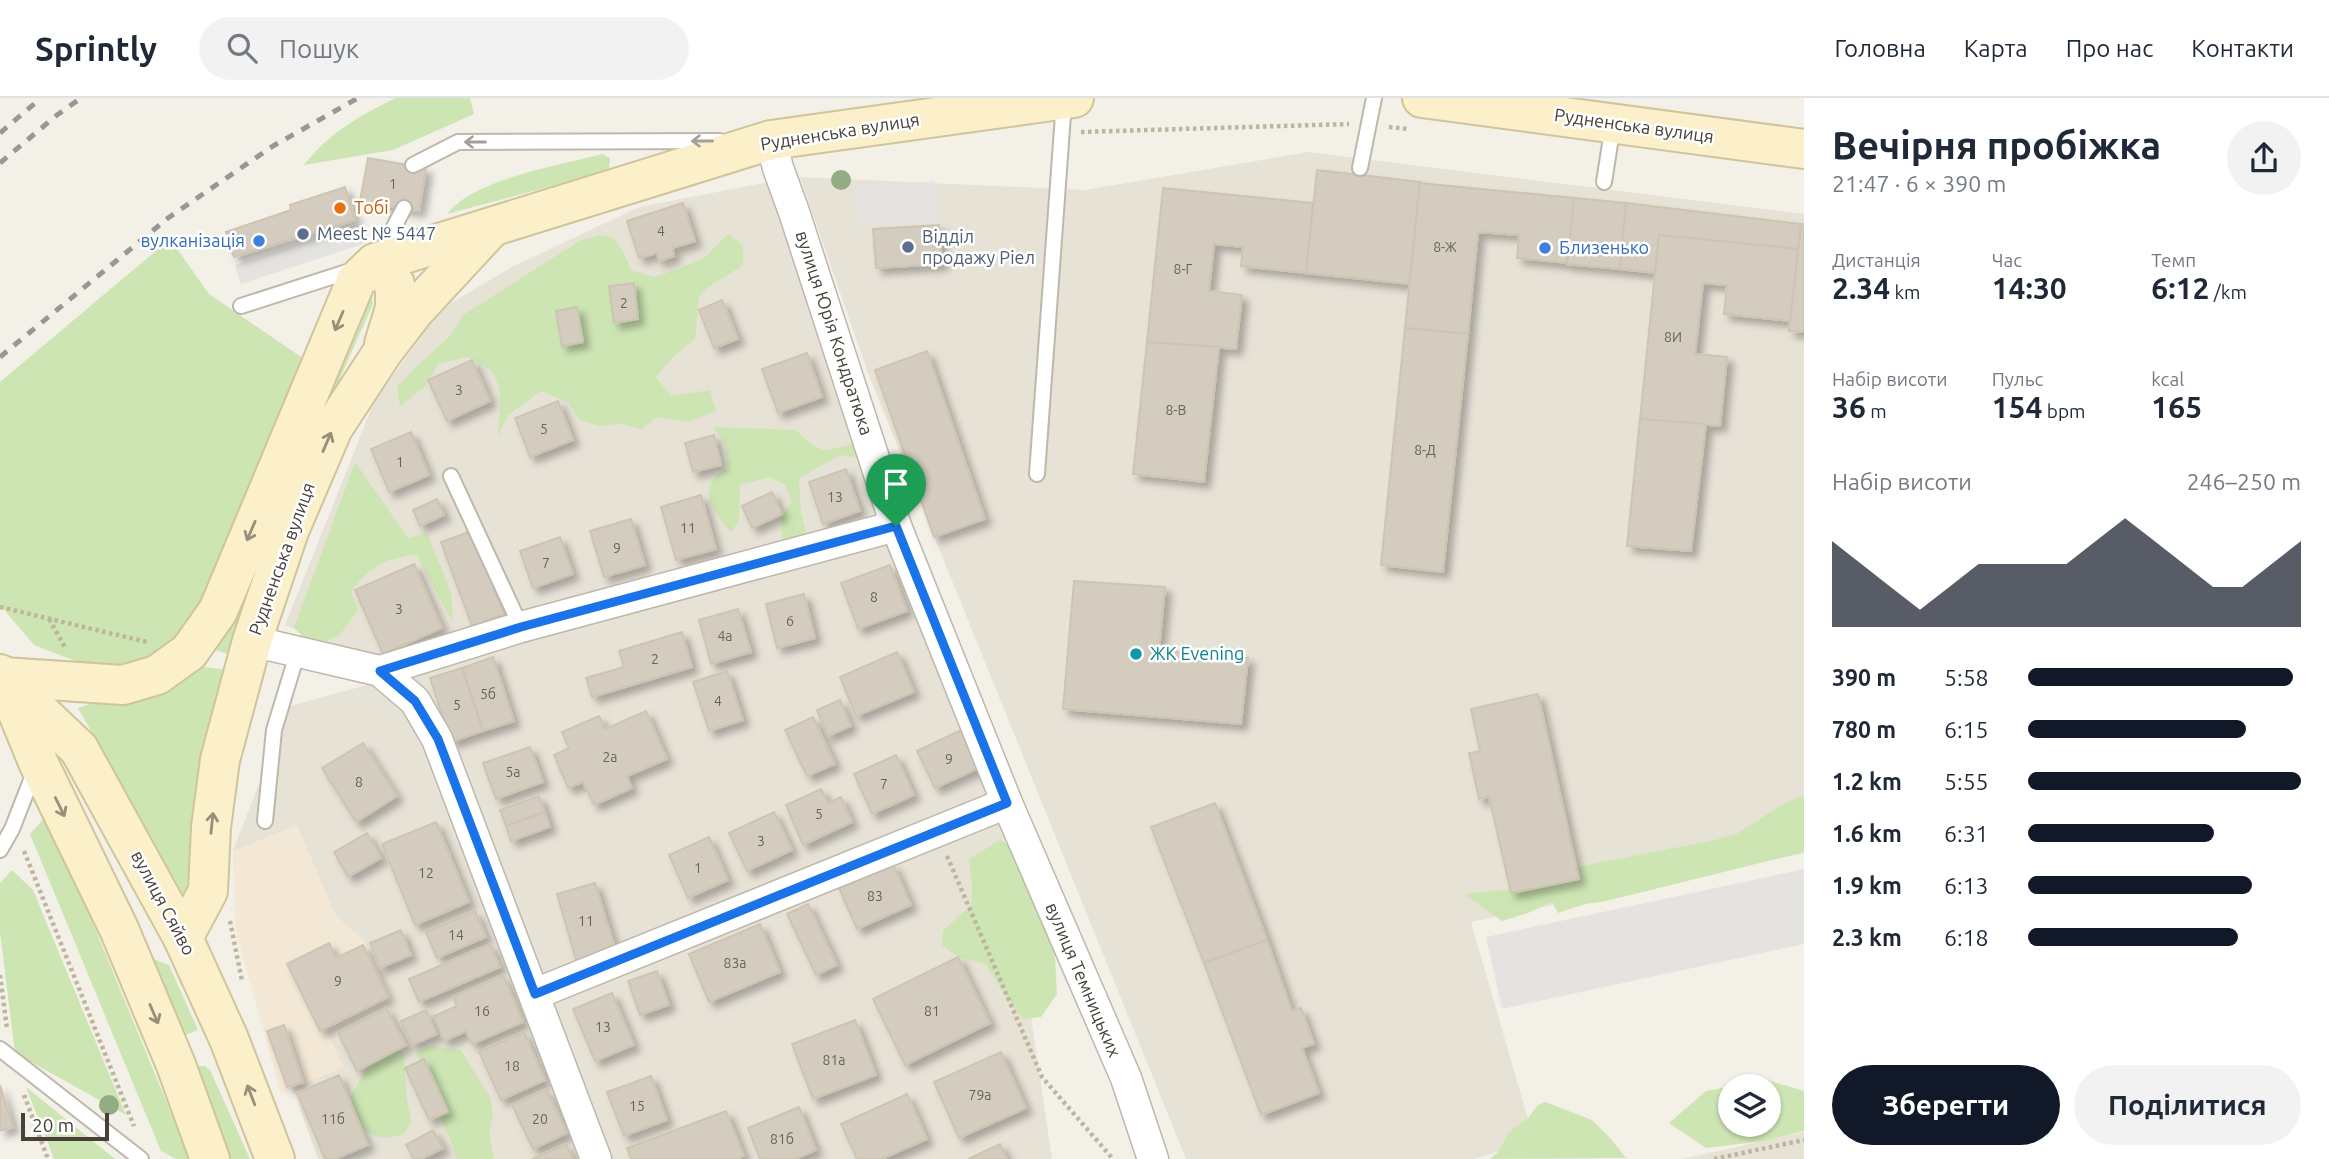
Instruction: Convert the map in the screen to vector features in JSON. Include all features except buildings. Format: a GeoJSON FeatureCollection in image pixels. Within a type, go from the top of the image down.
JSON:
{"type":"FeatureCollection","features":[{"type":"Feature","properties":{"kind":"street","name":"Рудненська вулиця"},"geometry":{"type":"LineString","coordinates":[[2,676],[123,685],[157,675],[189,652],[218,611],[356,281],[375,263],[771,140],[1067,110]]}},
{"type":"Feature","properties":{"kind":"street","name":"Рудненська вулиця"},"geometry":{"type":"LineString","coordinates":[[1421,114],[1614,124],[1804,149]]}},
{"type":"Feature","properties":{"kind":"street","name":"вулиця Юрія Кондратюка"},"geometry":{"type":"LineString","coordinates":[[771,140],[896,526],[1007,803]]}},
{"type":"Feature","properties":{"kind":"street","name":"Рудненська вулиця"},"geometry":{"type":"LineString","coordinates":[[183,938],[208,891],[211,827],[220,760],[252,641],[289,531],[333,428],[382,353],[415,310],[491,228]]}},
{"type":"Feature","properties":{"kind":"street"},"geometry":{"type":"LineString","coordinates":[[375,263],[396,284],[395,307],[382,353]]}},
{"type":"Feature","properties":{"kind":"street"},"geometry":{"type":"LineString","coordinates":[[380,671],[521,627],[896,526]]}},
{"type":"Feature","properties":{"kind":"street"},"geometry":{"type":"LineString","coordinates":[[252,641],[380,671],[415,701],[438,739],[596,1159]]}},
{"type":"Feature","properties":{"kind":"street"},"geometry":{"type":"LineString","coordinates":[[2,676],[38,762],[119,929],[176,1065],[210,1159]]}},
{"type":"Feature","properties":{"kind":"street","name":"вулиця Сяйво"},"geometry":{"type":"LineString","coordinates":[[2,676],[79,748],[183,938],[229,1039],[275,1159]]}},
{"type":"Feature","properties":{"kind":"street"},"geometry":{"type":"LineString","coordinates":[[535,994],[1007,803]]}},
{"type":"Feature","properties":{"kind":"street","name":"вулиця Темницьких"},"geometry":{"type":"LineString","coordinates":[[1007,803],[1126,1078],[1153,1159]]}},
{"type":"Feature","properties":{"kind":"street"},"geometry":{"type":"LineString","coordinates":[[119,929],[150,937],[183,938]]}},
{"type":"Feature","properties":{"kind":"street"},"geometry":{"type":"LineString","coordinates":[[176,1065],[229,1039]]}},
{"type":"Feature","properties":{"kind":"lane"},"geometry":{"type":"LineString","coordinates":[[1360,168],[1374,98]]}},
{"type":"Feature","properties":{"kind":"lane"},"geometry":{"type":"LineString","coordinates":[[1037,474],[1067,110]]}},
{"type":"Feature","properties":{"kind":"lane"},"geometry":{"type":"LineString","coordinates":[[1604,182],[1614,124]]}},
{"type":"Feature","properties":{"kind":"lane"},"geometry":{"type":"LineString","coordinates":[[413,165],[457,142],[771,140]]}},
{"type":"Feature","properties":{"kind":"lane"},"geometry":{"type":"LineString","coordinates":[[240,306],[375,263],[404,208]]}},
{"type":"Feature","properties":{"kind":"lane"},"geometry":{"type":"LineString","coordinates":[[451,476],[521,627]]}},
{"type":"Feature","properties":{"kind":"lane"},"geometry":{"type":"LineString","coordinates":[[265,821],[274,730],[298,651]]}},
{"type":"Feature","properties":{"kind":"lane"},"geometry":{"type":"LineString","coordinates":[[0,850],[12,829],[38,762]]}},
{"type":"Feature","properties":{"kind":"lane"},"geometry":{"type":"LineString","coordinates":[[0,1049],[141,1159]]}},
{"type":"Feature","properties":{"kind":"path"},"geometry":{"type":"LineString","coordinates":[[1067,110],[1368,124],[1421,114]]}},
{"type":"Feature","properties":{"kind":"path"},"geometry":{"type":"LineString","coordinates":[[0,607],[155,644]]}},
{"type":"Feature","properties":{"kind":"path"},"geometry":{"type":"LineString","coordinates":[[49,619],[69,653]]}},
{"type":"Feature","properties":{"kind":"path"},"geometry":{"type":"LineString","coordinates":[[937,831],[1042,1077],[1113,1159]]}},
{"type":"Feature","properties":{"kind":"path"},"geometry":{"type":"LineString","coordinates":[[19,839],[137,1133]]}},
{"type":"Feature","properties":{"kind":"path"},"geometry":{"type":"LineString","coordinates":[[1714,1159],[1804,1140]]}},
{"type":"Feature","properties":{"kind":"path"},"geometry":{"type":"LineString","coordinates":[[1745,1159],[1746,1152]]}},
{"type":"Feature","properties":{"kind":"shaded area"},"geometry":{"type":"Polygon","coordinates":[[[1308,152],[1804,214],[1804,853],[1471,922],[1534,1140],[1474,1159],[1186,1159],[868,373],[800,177],[1085,190],[1308,152]]]}},
{"type":"Feature","properties":{"kind":"shaded area"},"geometry":{"type":"Polygon","coordinates":[[[775,181],[880,512],[377,663],[285,625],[374,402],[442,308],[512,267],[639,207],[775,181]]]}},
{"type":"Feature","properties":{"kind":"shaded area"},"geometry":{"type":"Polygon","coordinates":[[[935,181],[938,221],[859,226],[856,187],[935,181]]]}},
{"type":"Feature","properties":{"kind":"shaded area"},"geometry":{"type":"Polygon","coordinates":[[[359,224],[366,243],[241,284],[235,265],[359,224]]]}},
{"type":"Feature","properties":{"kind":"shaded area"},"geometry":{"type":"Polygon","coordinates":[[[892,542],[996,778],[1052,1159],[318,1159],[237,935],[233,850],[290,706],[892,542]]]}},
{"type":"Feature","properties":{"kind":"shaded area"},"geometry":{"type":"Polygon","coordinates":[[[297,825],[336,916],[363,939],[393,1000],[327,1032],[344,1067],[281,1094],[236,932],[233,851],[297,825]]]}},
{"type":"Feature","properties":{"kind":"shaded area"},"geometry":{"type":"Polygon","coordinates":[[[1804,869],[1804,944],[1502,1009],[1486,937],[1804,869]]]}},
{"type":"Feature","properties":{"kind":"shaded area"},"geometry":{"type":"Polygon","coordinates":[[[1804,1132],[1804,1159],[1682,1159],[1804,1132]]]}},
{"type":"Feature","properties":{"kind":"green space"},"geometry":{"type":"Polygon","coordinates":[[[396,98],[470,98],[474,114],[393,150],[304,165],[323,144],[346,126],[396,98]]]}},
{"type":"Feature","properties":{"kind":"green space"},"geometry":{"type":"Polygon","coordinates":[[[602,154],[610,158],[609,169],[605,172],[447,214],[477,191],[497,182],[602,154]]]}},
{"type":"Feature","properties":{"kind":"green space"},"geometry":{"type":"Polygon","coordinates":[[[728,234],[743,245],[743,265],[709,287],[699,297],[695,339],[673,357],[656,377],[671,396],[710,390],[716,411],[688,422],[657,417],[641,429],[623,424],[599,426],[579,420],[569,403],[541,391],[507,416],[498,437],[500,394],[496,378],[491,371],[466,357],[438,364],[426,386],[400,406],[397,387],[450,336],[463,315],[581,240],[600,235],[612,237],[623,251],[631,270],[654,277],[705,257],[728,234]]]}},
{"type":"Feature","properties":{"kind":"green space"},"geometry":{"type":"Polygon","coordinates":[[[170,239],[209,294],[304,359],[200,606],[180,635],[156,653],[135,663],[108,666],[80,663],[34,645],[0,605],[0,382],[170,239]]]}},
{"type":"Feature","properties":{"kind":"green space"},"geometry":{"type":"Polygon","coordinates":[[[368,295],[372,296],[373,304],[277,520],[232,655],[211,649],[368,295]]]}},
{"type":"Feature","properties":{"kind":"green space"},"geometry":{"type":"Polygon","coordinates":[[[713,427],[796,430],[812,444],[823,449],[856,443],[867,465],[869,491],[857,458],[841,455],[799,478],[801,512],[807,536],[782,545],[781,517],[792,502],[785,485],[769,477],[740,485],[739,521],[731,532],[716,514],[710,499],[710,485],[715,477],[728,468],[725,443],[713,427]]]}},
{"type":"Feature","properties":{"kind":"green space"},"geometry":{"type":"Polygon","coordinates":[[[355,462],[408,538],[427,533],[451,592],[453,623],[416,554],[386,562],[365,575],[351,592],[358,610],[339,636],[313,646],[294,628],[355,462]]]}},
{"type":"Feature","properties":{"kind":"green space"},"geometry":{"type":"Polygon","coordinates":[[[199,666],[227,670],[205,767],[185,898],[78,708],[199,666]]]}},
{"type":"Feature","properties":{"kind":"green space"},"geometry":{"type":"Polygon","coordinates":[[[1804,795],[1804,852],[1585,904],[1558,913],[1552,902],[1502,921],[1464,894],[1512,889],[1582,866],[1715,840],[1738,833],[1780,806],[1804,795]]]}},
{"type":"Feature","properties":{"kind":"green space"},"geometry":{"type":"Polygon","coordinates":[[[48,814],[189,1157],[187,1159],[176,1159],[161,1151],[30,834],[48,814]]]}},
{"type":"Feature","properties":{"kind":"green space"},"geometry":{"type":"Polygon","coordinates":[[[1000,840],[1009,845],[1038,882],[1048,912],[1057,994],[1041,1017],[1023,1019],[986,964],[958,957],[942,945],[943,931],[971,905],[969,859],[1000,840]]]}},
{"type":"Feature","properties":{"kind":"green space"},"geometry":{"type":"Polygon","coordinates":[[[12,870],[33,890],[126,1115],[15,1053],[0,932],[0,883],[12,870]]]}},
{"type":"Feature","properties":{"kind":"green space"},"geometry":{"type":"Polygon","coordinates":[[[148,957],[169,965],[198,1030],[178,1038],[148,957]]]}},
{"type":"Feature","properties":{"kind":"green space"},"geometry":{"type":"Polygon","coordinates":[[[431,1046],[461,1050],[490,1097],[493,1114],[489,1133],[494,1159],[456,1159],[416,1052],[431,1046]]]}},
{"type":"Feature","properties":{"kind":"green space"},"geometry":{"type":"Polygon","coordinates":[[[392,1050],[402,1051],[411,1121],[404,1134],[381,1137],[364,1130],[352,1119],[351,1096],[373,1057],[392,1050]]]}},
{"type":"Feature","properties":{"kind":"green space"},"geometry":{"type":"Polygon","coordinates":[[[200,1066],[210,1070],[250,1159],[230,1159],[195,1075],[200,1066]]]}},
{"type":"Feature","properties":{"kind":"green space"},"geometry":{"type":"Polygon","coordinates":[[[1781,1084],[1804,1091],[1804,1131],[1781,1137],[1781,1084]]]}},
{"type":"Feature","properties":{"kind":"green space"},"geometry":{"type":"Polygon","coordinates":[[[26,1087],[115,1159],[54,1159],[26,1087]]]}},
{"type":"Feature","properties":{"kind":"green space"},"geometry":{"type":"Polygon","coordinates":[[[1718,1089],[1718,1137],[1780,1137],[1706,1148],[1669,1123],[1706,1091],[1718,1089]]]}},
{"type":"Feature","properties":{"kind":"green space"},"geometry":{"type":"Polygon","coordinates":[[[1545,1102],[1592,1120],[1626,1158],[1490,1159],[1498,1152],[1509,1132],[1545,1102]]]}},
{"type":"Feature","properties":{"kind":"railway"},"geometry":{"type":"LineString","coordinates":[[0,133],[41,98]]}},
{"type":"Feature","properties":{"kind":"railway"},"geometry":{"type":"LineString","coordinates":[[0,163],[81,98]]}},
{"type":"Feature","properties":{"kind":"railway"},"geometry":{"type":"LineString","coordinates":[[0,357],[168,218],[273,146],[358,98]]}},
{"type":"Feature","properties":{"kind":"place","name":"Тобі"},"geometry":{"type":"Point","coordinates":[340,208]}},
{"type":"Feature","properties":{"kind":"place","name":"Meest № 5447"},"geometry":{"type":"Point","coordinates":[303,234]}},
{"type":"Feature","properties":{"kind":"place","name":"вулканізація"},"geometry":{"type":"Point","coordinates":[259,241]}},
{"type":"Feature","properties":{"kind":"place","name":"Відділ продажу Ріел"},"geometry":{"type":"Point","coordinates":[908,247]}},
{"type":"Feature","properties":{"kind":"place","name":"Близенько"},"geometry":{"type":"Point","coordinates":[1545,248]}},
{"type":"Feature","properties":{"kind":"place","name":"ЖК Evening"},"geometry":{"type":"Point","coordinates":[1136,654]}},
{"type":"Feature","properties":{"kind":"route"},"geometry":{"type":"LineString","coordinates":[[896,526],[1007,803],[535,994],[438,739],[415,701],[380,671],[521,627],[896,526]]}}]}
